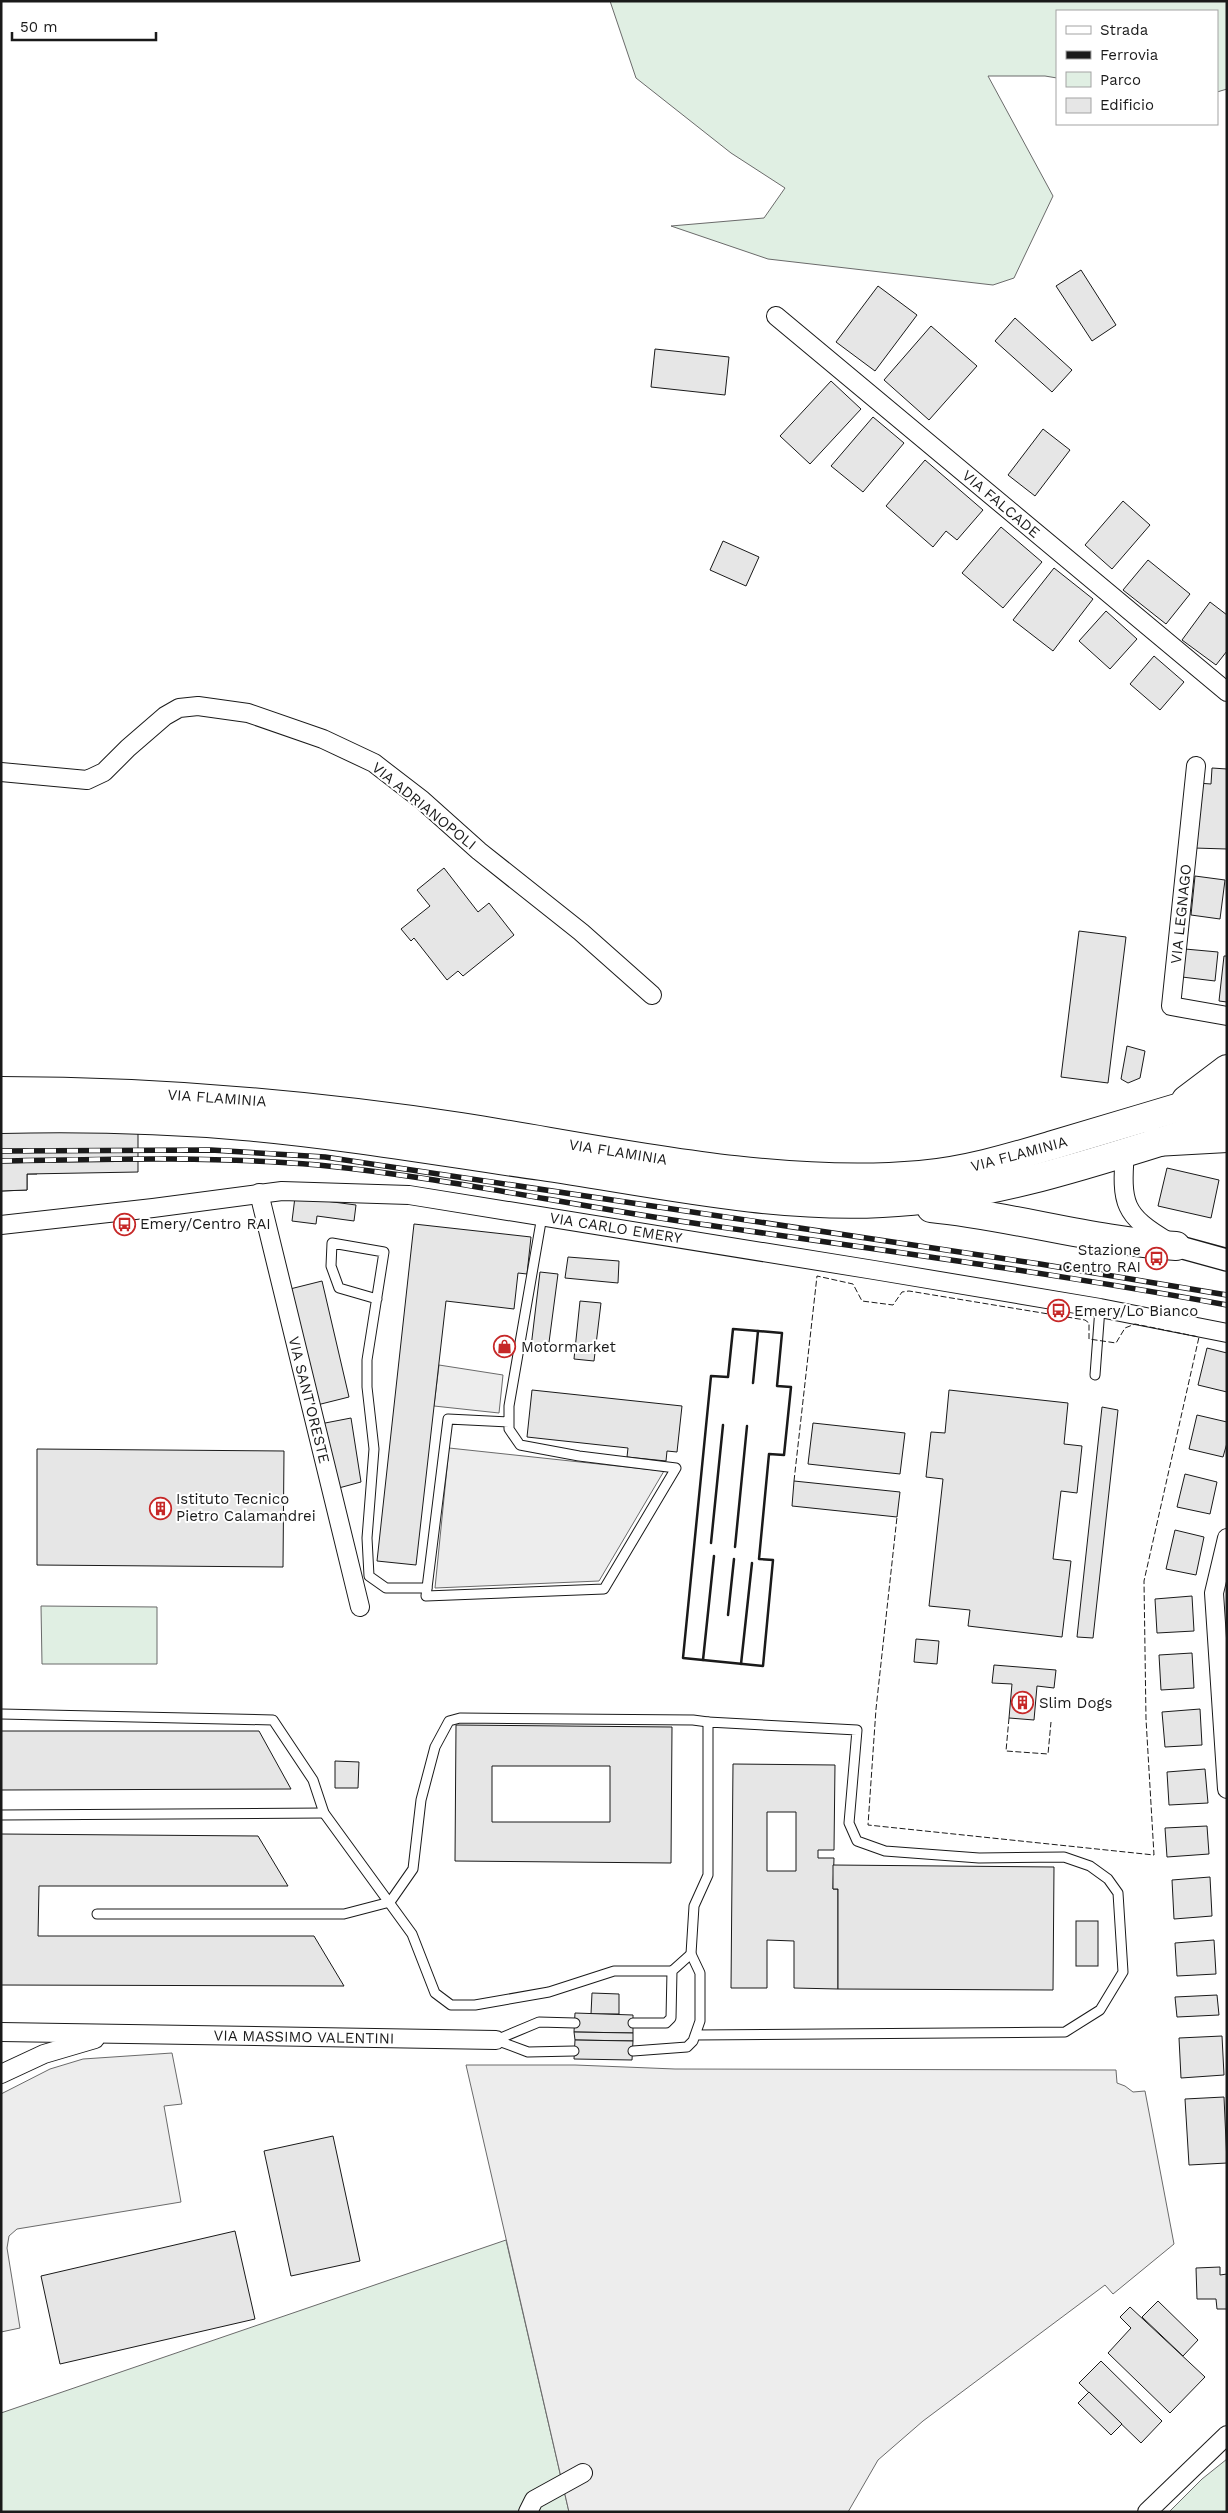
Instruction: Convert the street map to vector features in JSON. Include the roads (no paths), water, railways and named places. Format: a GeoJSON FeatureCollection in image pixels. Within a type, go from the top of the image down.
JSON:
{"type":"FeatureCollection","features":[{"type":"Feature","properties":{"kind":"highway","name":"VIA FLAMINIA"},"geometry":{"type":"LineString","coordinates":[[1,1091],[95,1091],[164,1094],[308,1106],[380,1115],[685,1163],[786,1174],[856,1177],[917,1175],[978,1166],[1175,1108],[1226,1087]]}},
{"type":"Feature","properties":{"kind":"highway","name":"VIA FLAMINIA"},"geometry":{"type":"LineString","coordinates":[[1,1119],[82,1118],[244,1126],[384,1143],[758,1198],[841,1204],[887,1203],[944,1197],[1006,1186],[1227,1121]]}},
{"type":"Feature","properties":{"kind":"highway"},"geometry":{"type":"LineString","coordinates":[[1155,1142],[1227,1138]]}},
{"type":"Feature","properties":{"kind":"highway"},"geometry":{"type":"LineString","coordinates":[[887,1203],[962,1212],[1127,1242],[1176,1246]]}},
{"type":"Feature","properties":{"kind":"street","name":"VIA FALCADE"},"geometry":{"type":"LineString","coordinates":[[776,316],[1227,692]]}},
{"type":"Feature","properties":{"kind":"street","name":"VIA ADRIANOPOLI"},"geometry":{"type":"LineString","coordinates":[[1,772],[87,780],[104,772],[157,722],[179,708],[198,706],[248,713],[323,739],[374,764],[406,787],[479,851],[581,932],[652,995]]}},
{"type":"Feature","properties":{"kind":"street","name":"VIA LEGNAGO"},"geometry":{"type":"LineString","coordinates":[[1196,766],[1171,1006],[1227,1016]]}},
{"type":"Feature","properties":{"kind":"street"},"geometry":{"type":"LineString","coordinates":[[1125,1151],[1124,1182],[1128,1208],[1142,1226],[1176,1246],[1227,1260]]}},
{"type":"Feature","properties":{"kind":"street","name":"VIA CARLO EMERY"},"geometry":{"type":"LineString","coordinates":[[1,1225],[282,1191],[410,1195],[1100,1308],[1227,1333]]}},
{"type":"Feature","properties":{"kind":"street","name":"VIA SANT'ORESTE"},"geometry":{"type":"LineString","coordinates":[[259,1193],[360,1607]]}},
{"type":"Feature","properties":{"kind":"street"},"geometry":{"type":"LineString","coordinates":[[1227,1538],[1214,1594],[1227,1789]]}},
{"type":"Feature","properties":{"kind":"street","name":"VIA MASSIMO VALENTINI"},"geometry":{"type":"LineString","coordinates":[[1,2032],[496,2040]]}},
{"type":"Feature","properties":{"kind":"street"},"geometry":{"type":"LineString","coordinates":[[1,2074],[44,2054],[112,2034]]}},
{"type":"Feature","properties":{"kind":"street"},"geometry":{"type":"LineString","coordinates":[[1147,2512],[1227,2435]]}},
{"type":"Feature","properties":{"kind":"street"},"geometry":{"type":"LineString","coordinates":[[528,2512],[534,2500],[583,2473]]}},
{"type":"Feature","properties":{"kind":"lane"},"geometry":{"type":"LineString","coordinates":[[509,1422],[448,1419],[426,1596],[604,1588],[676,1468],[579,1456],[520,1446],[509,1429],[509,1422],[509,1406],[542,1216]]}},
{"type":"Feature","properties":{"kind":"lane"},"geometry":{"type":"LineString","coordinates":[[377,1299],[339,1288],[331,1266],[332,1243],[384,1252],[377,1299],[367,1360],[367,1387],[374,1449],[367,1538],[369,1576],[386,1588],[427,1588]]}},
{"type":"Feature","properties":{"kind":"lane"},"geometry":{"type":"LineString","coordinates":[[1095,1375],[1100,1308]]}},
{"type":"Feature","properties":{"kind":"lane"},"geometry":{"type":"LineString","coordinates":[[1,1714],[273,1720],[312,1780],[324,1813],[412,1934],[435,1993],[451,2006],[475,2006],[548,1992],[614,1971],[672,1971],[691,1954]]}},
{"type":"Feature","properties":{"kind":"lane"},"geometry":{"type":"LineString","coordinates":[[97,1914],[344,1914],[390,1902],[414,1870],[421,1800],[435,1747],[449,1721],[460,1718],[693,1720],[857,1730],[849,1823],[856,1841],[885,1851],[978,1858],[1064,1857],[1090,1866],[1108,1879],[1118,1893],[1123,1972],[1100,2010],[1066,2032],[695,2035]]}},
{"type":"Feature","properties":{"kind":"lane"},"geometry":{"type":"LineString","coordinates":[[633,2051],[687,2047],[695,2035],[700,2022],[700,1973],[691,1954],[694,1906],[708,1875],[708,1722]]}},
{"type":"Feature","properties":{"kind":"lane"},"geometry":{"type":"LineString","coordinates":[[1,1815],[324,1813]]}},
{"type":"Feature","properties":{"kind":"lane"},"geometry":{"type":"LineString","coordinates":[[633,2024],[666,2023],[671,2018],[672,1971]]}},
{"type":"Feature","properties":{"kind":"lane"},"geometry":{"type":"LineString","coordinates":[[496,2040],[539,2022],[575,2023]]}},
{"type":"Feature","properties":{"kind":"lane"},"geometry":{"type":"LineString","coordinates":[[496,2040],[528,2052],[574,2051]]}},
{"type":"Feature","properties":{"kind":"railway"},"geometry":{"type":"LineString","coordinates":[[1,1151],[211,1150],[325,1157],[1040,1264],[1227,1295]]}},
{"type":"Feature","properties":{"kind":"railway"},"geometry":{"type":"LineString","coordinates":[[1,1161],[199,1159],[278,1162],[364,1170],[640,1215],[1024,1271],[1227,1305]]}},
{"type":"Feature","properties":{"kind":"place","name":"Emery/Centro RAI"},"geometry":{"type":"Point","coordinates":[124,1224]}},
{"type":"Feature","properties":{"kind":"place","name":"Stazione Centro RAI"},"geometry":{"type":"Point","coordinates":[1157,1259]}},
{"type":"Feature","properties":{"kind":"place","name":"Emery/Lo Bianco"},"geometry":{"type":"Point","coordinates":[1058,1311]}},
{"type":"Feature","properties":{"kind":"place","name":"Motormarket"},"geometry":{"type":"Point","coordinates":[505,1347]}},
{"type":"Feature","properties":{"kind":"place","name":"Istituto Tecnico Pietro Calamandrei"},"geometry":{"type":"Point","coordinates":[160,1508]}},
{"type":"Feature","properties":{"kind":"place","name":"Slim Dogs"},"geometry":{"type":"Point","coordinates":[1023,1703]}}]}
